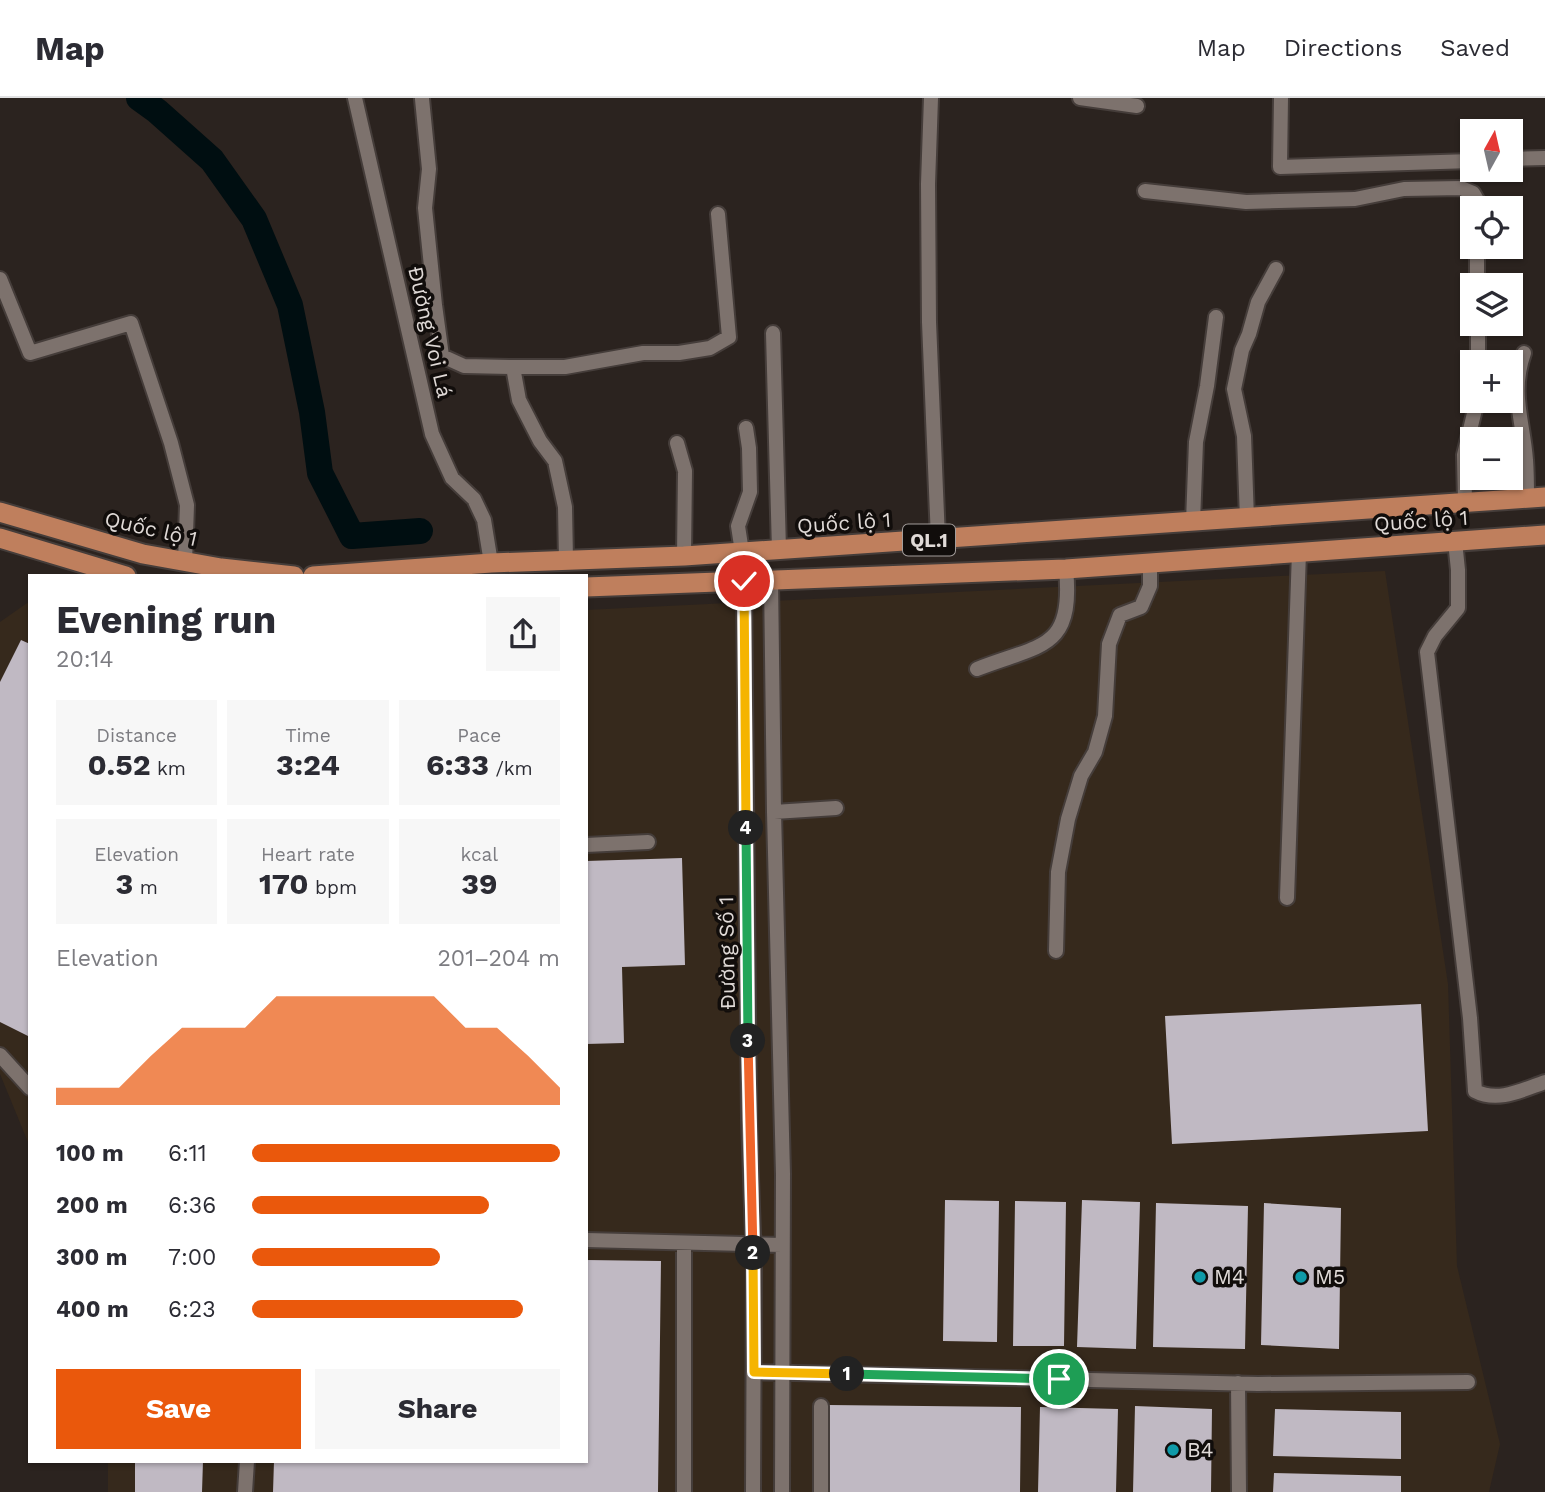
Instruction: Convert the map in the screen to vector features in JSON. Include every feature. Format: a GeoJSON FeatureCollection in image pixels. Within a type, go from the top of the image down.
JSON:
{"type":"FeatureCollection","features":[{"type":"Feature","properties":{"kind":"highway","name":"Quốc lộ 1"},"geometry":{"type":"LineString","coordinates":[[340,574],[491,563],[684,556],[1536,498]]}},
{"type":"Feature","properties":{"kind":"highway","name":"Quốc lộ 1"},"geometry":{"type":"LineString","coordinates":[[0,512],[143,554],[278,574]]}},
{"type":"Feature","properties":{"kind":"highway","name":"Quốc lộ 1"},"geometry":{"type":"LineString","coordinates":[[588,587],[1066,569],[1545,535]]}},
{"type":"Feature","properties":{"kind":"highway"},"geometry":{"type":"LineString","coordinates":[[0,538],[119,574]]}},
{"type":"Feature","properties":{"kind":"highway"},"geometry":{"type":"LineString","coordinates":[[771,579],[774,550]]}},
{"type":"Feature","properties":{"kind":"highway"},"geometry":{"type":"LineString","coordinates":[[742,552],[744,581]]}},
{"type":"Feature","properties":{"kind":"street","name":"Đường Voi Lá"},"geometry":{"type":"LineString","coordinates":[[355,98],[432,434],[452,478],[474,499],[484,520],[491,563]]}},
{"type":"Feature","properties":{"kind":"street"},"geometry":{"type":"LineString","coordinates":[[931,98],[928,184],[929,322],[938,539]]}},
{"type":"Feature","properties":{"kind":"street"},"geometry":{"type":"LineString","coordinates":[[1080,98],[1137,106]]}},
{"type":"Feature","properties":{"kind":"street"},"geometry":{"type":"LineString","coordinates":[[1280,98],[1280,167],[1460,160]]}},
{"type":"Feature","properties":{"kind":"street"},"geometry":{"type":"LineString","coordinates":[[422,99],[429,169],[425,208],[442,356],[464,366],[565,367],[643,353],[679,353],[710,348],[729,337],[718,214]]}},
{"type":"Feature","properties":{"kind":"street"},"geometry":{"type":"LineString","coordinates":[[1523,159],[1545,158]]}},
{"type":"Feature","properties":{"kind":"street"},"geometry":{"type":"LineString","coordinates":[[1145,191],[1246,202],[1355,199],[1404,190],[1461,188],[1475,196]]}},
{"type":"Feature","properties":{"kind":"street"},"geometry":{"type":"LineString","coordinates":[[1247,519],[1244,436],[1234,389],[1242,350],[1258,302],[1276,269]]}},
{"type":"Feature","properties":{"kind":"street"},"geometry":{"type":"LineString","coordinates":[[0,279],[30,353],[131,323],[171,443],[187,505],[185,562]]}},
{"type":"Feature","properties":{"kind":"street"},"geometry":{"type":"LineString","coordinates":[[1193,522],[1196,442],[1208,386],[1216,317]]}},
{"type":"Feature","properties":{"kind":"street"},"geometry":{"type":"LineString","coordinates":[[773,333],[774,550]]}},
{"type":"Feature","properties":{"kind":"street"},"geometry":{"type":"LineString","coordinates":[[1524,353],[1516,393],[1526,460],[1536,498]]}},
{"type":"Feature","properties":{"kind":"street"},"geometry":{"type":"LineString","coordinates":[[513,367],[519,400],[540,441],[555,461],[565,507],[566,560]]}},
{"type":"Feature","properties":{"kind":"street"},"geometry":{"type":"LineString","coordinates":[[1465,501],[1464,455],[1474,413]]}},
{"type":"Feature","properties":{"kind":"street"},"geometry":{"type":"LineString","coordinates":[[742,552],[738,526],[750,492],[746,428]]}},
{"type":"Feature","properties":{"kind":"street"},"geometry":{"type":"LineString","coordinates":[[677,443],[685,471],[684,556]]}},
{"type":"Feature","properties":{"kind":"street"},"geometry":{"type":"LineString","coordinates":[[1455,541],[1458,608],[1435,636],[1427,652],[1470,1018],[1475,1091],[1487,1097],[1508,1095],[1545,1082]]}},
{"type":"Feature","properties":{"kind":"street"},"geometry":{"type":"LineString","coordinates":[[1287,898],[1299,552]]}},
{"type":"Feature","properties":{"kind":"street"},"geometry":{"type":"LineString","coordinates":[[1056,951],[1058,872],[1068,819],[1081,776],[1095,752],[1105,716],[1109,644],[1120,615],[1141,607],[1150,586],[1150,563]]}},
{"type":"Feature","properties":{"kind":"street"},"geometry":{"type":"LineString","coordinates":[[977,669],[1040,647],[1055,636],[1066,610],[1066,569]]}},
{"type":"Feature","properties":{"kind":"street"},"geometry":{"type":"LineString","coordinates":[[771,579],[783,1174],[782,1492]]}},
{"type":"Feature","properties":{"kind":"street","name":"Đường Số 1"},"geometry":{"type":"LineString","coordinates":[[744,581],[754,1372],[753,1492]]}},
{"type":"Feature","properties":{"kind":"street"},"geometry":{"type":"LineString","coordinates":[[774,812],[836,808]]}},
{"type":"Feature","properties":{"kind":"street"},"geometry":{"type":"LineString","coordinates":[[588,845],[649,842]]}},
{"type":"Feature","properties":{"kind":"street"},"geometry":{"type":"LineString","coordinates":[[0,1055],[28,1086]]}},
{"type":"Feature","properties":{"kind":"street"},"geometry":{"type":"LineString","coordinates":[[588,1240],[782,1245]]}},
{"type":"Feature","properties":{"kind":"street"},"geometry":{"type":"LineString","coordinates":[[684,1243],[684,1492]]}},
{"type":"Feature","properties":{"kind":"street"},"geometry":{"type":"LineString","coordinates":[[754,1372],[1238,1383],[1468,1382]]}},
{"type":"Feature","properties":{"kind":"street"},"geometry":{"type":"LineString","coordinates":[[1238,1383],[1239,1492]]}},
{"type":"Feature","properties":{"kind":"street"},"geometry":{"type":"LineString","coordinates":[[821,1406],[821,1492]]}},
{"type":"Feature","properties":{"kind":"street"},"geometry":{"type":"LineString","coordinates":[[245,1492],[247,1463]]}},
{"type":"Feature","properties":{"kind":"shaded area"},"geometry":{"type":"Polygon","coordinates":[[[1385,571],[1448,984],[1457,1266],[1500,1444],[1489,1492],[108,1492],[108,1463],[588,1463],[588,610],[1385,571]]]}},
{"type":"Feature","properties":{"kind":"shaded area"},"geometry":{"type":"Polygon","coordinates":[[[28,602],[28,1142],[0,1074],[0,622],[28,602]]]}},
{"type":"Feature","properties":{"kind":"building"},"geometry":{"type":"Polygon","coordinates":[[[21,640],[28,643],[28,1036],[0,1022],[0,682],[21,640]]]}},
{"type":"Feature","properties":{"kind":"building"},"geometry":{"type":"Polygon","coordinates":[[[682,858],[685,965],[622,967],[624,1043],[588,1044],[588,861],[682,858]]]}},
{"type":"Feature","properties":{"kind":"building"},"geometry":{"type":"Polygon","coordinates":[[[1421,1004],[1428,1131],[1172,1144],[1165,1016],[1421,1004]]]}},
{"type":"Feature","properties":{"kind":"building"},"geometry":{"type":"Polygon","coordinates":[[[945,1200],[999,1201],[997,1342],[943,1341],[945,1200]]]}},
{"type":"Feature","properties":{"kind":"building"},"geometry":{"type":"Polygon","coordinates":[[[1082,1200],[1140,1202],[1136,1349],[1077,1347],[1082,1200]]]}},
{"type":"Feature","properties":{"kind":"building"},"geometry":{"type":"Polygon","coordinates":[[[1015,1201],[1066,1202],[1064,1346],[1013,1346],[1015,1201]]]}},
{"type":"Feature","properties":{"kind":"building","name":"M4"},"geometry":{"type":"Polygon","coordinates":[[[1156,1203],[1248,1206],[1245,1349],[1153,1347],[1156,1203]]]}},
{"type":"Feature","properties":{"kind":"building","name":"M5"},"geometry":{"type":"Polygon","coordinates":[[[1264,1203],[1341,1208],[1339,1349],[1261,1345],[1264,1203]]]}},
{"type":"Feature","properties":{"kind":"building"},"geometry":{"type":"Polygon","coordinates":[[[588,1260],[661,1261],[658,1492],[273,1492],[274,1463],[588,1463],[588,1260]]]}},
{"type":"Feature","properties":{"kind":"building"},"geometry":{"type":"Polygon","coordinates":[[[829,1405],[1021,1407],[1020,1492],[829,1492],[829,1405]]]}},
{"type":"Feature","properties":{"kind":"building","name":"B4"},"geometry":{"type":"Polygon","coordinates":[[[1135,1406],[1212,1409],[1211,1492],[1133,1492],[1135,1406]]]}},
{"type":"Feature","properties":{"kind":"building"},"geometry":{"type":"Polygon","coordinates":[[[1040,1407],[1118,1409],[1116,1492],[1038,1492],[1040,1407]]]}},
{"type":"Feature","properties":{"kind":"building"},"geometry":{"type":"Polygon","coordinates":[[[1275,1409],[1401,1412],[1401,1459],[1273,1456],[1275,1409]]]}},
{"type":"Feature","properties":{"kind":"building"},"geometry":{"type":"Polygon","coordinates":[[[135,1463],[203,1463],[202,1492],[135,1492],[135,1463]]]}},
{"type":"Feature","properties":{"kind":"building"},"geometry":{"type":"Polygon","coordinates":[[[1274,1473],[1401,1476],[1401,1492],[1273,1492],[1274,1473]]]}},
{"type":"Feature","properties":{"kind":"waterway"},"geometry":{"type":"LineString","coordinates":[[139,98],[212,160],[254,219],[290,305],[312,412],[320,473],[352,536],[420,531]]}},
{"type":"Feature","properties":{"kind":"place","name":"M4"},"geometry":{"type":"Point","coordinates":[1200,1277]}},
{"type":"Feature","properties":{"kind":"place","name":"M5"},"geometry":{"type":"Point","coordinates":[1301,1277]}},
{"type":"Feature","properties":{"kind":"place","name":"B4"},"geometry":{"type":"Point","coordinates":[1173,1450]}},
{"type":"Feature","properties":{"kind":"route"},"geometry":{"type":"LineString","coordinates":[[744,581],[754,1372],[1059,1379]]}}]}
